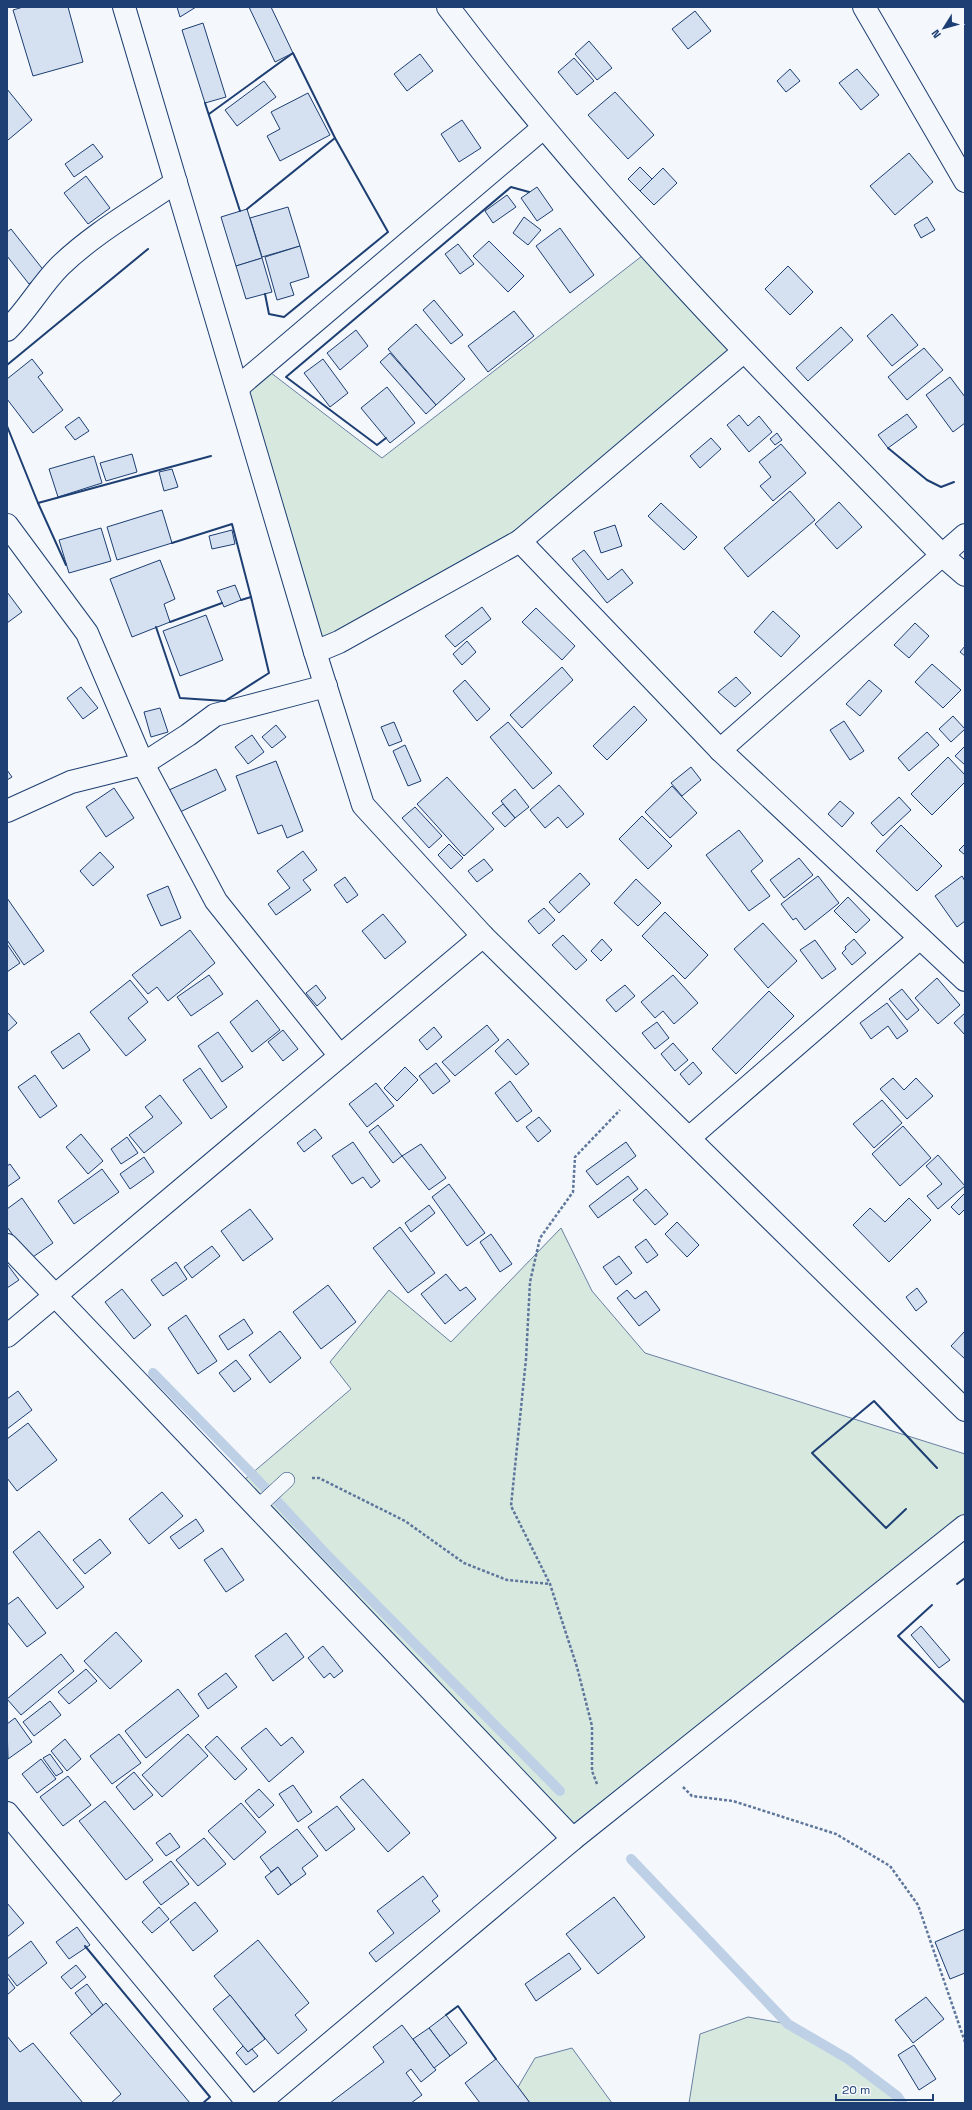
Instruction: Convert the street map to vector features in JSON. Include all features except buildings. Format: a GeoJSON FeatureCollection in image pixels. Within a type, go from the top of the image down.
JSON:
{"type":"FeatureCollection","features":[{"type":"Feature","properties":{"kind":"street"},"geometry":{"type":"LineString","coordinates":[[124,7],[238,387],[315,652],[363,805],[483,936],[965,1410]]}},
{"type":"Feature","properties":{"kind":"street"},"geometry":{"type":"LineString","coordinates":[[448,7],[543,128],[743,352],[943,556],[965,575]]}},
{"type":"Feature","properties":{"kind":"street"},"geometry":{"type":"LineString","coordinates":[[864,7],[965,181]]}},
{"type":"Feature","properties":{"kind":"street"},"geometry":{"type":"LineString","coordinates":[[238,387],[543,128]]}},
{"type":"Feature","properties":{"kind":"street"},"geometry":{"type":"LineString","coordinates":[[7,330],[18,319],[58,267],[89,240],[176,182]]}},
{"type":"Feature","properties":{"kind":"street"},"geometry":{"type":"LineString","coordinates":[[315,652],[339,642],[520,541],[743,352]]}},
{"type":"Feature","properties":{"kind":"street"},"geometry":{"type":"LineString","coordinates":[[7,525],[87,633],[143,764],[216,900],[340,1056]]}},
{"type":"Feature","properties":{"kind":"street"},"geometry":{"type":"LineString","coordinates":[[720,750],[943,556],[965,535]]}},
{"type":"Feature","properties":{"kind":"street"},"geometry":{"type":"LineString","coordinates":[[520,541],[720,750],[965,980]]}},
{"type":"Feature","properties":{"kind":"street"},"geometry":{"type":"LineString","coordinates":[[7,811],[71,782],[143,764],[188,735],[215,715],[326,686]]}},
{"type":"Feature","properties":{"kind":"street"},"geometry":{"type":"LineString","coordinates":[[7,1336],[483,936]]}},
{"type":"Feature","properties":{"kind":"street"},"geometry":{"type":"LineString","coordinates":[[689,1138],[920,938]]}},
{"type":"Feature","properties":{"kind":"street"},"geometry":{"type":"LineString","coordinates":[[7,1245],[573,1839]]}},
{"type":"Feature","properties":{"kind":"street"},"geometry":{"type":"LineString","coordinates":[[259,2103],[573,1839],[965,1526]]}},
{"type":"Feature","properties":{"kind":"street"},"geometry":{"type":"LineString","coordinates":[[7,1813],[248,2103]]}},
{"type":"Feature","properties":{"kind":"lane"},"geometry":{"type":"LineString","coordinates":[[257,1508],[287,1480]]}},
{"type":"Feature","properties":{"kind":"path"},"geometry":{"type":"LineString","coordinates":[[609,1810],[592,1771],[592,1726],[577,1667],[550,1584],[511,1506],[526,1359],[530,1282],[540,1238],[573,1192],[575,1157],[640,1089]]}},
{"type":"Feature","properties":{"kind":"path"},"geometry":{"type":"LineString","coordinates":[[287,1480],[319,1478],[405,1521],[464,1563],[507,1580],[550,1584]]}},
{"type":"Feature","properties":{"kind":"path"},"geometry":{"type":"LineString","coordinates":[[663,1767],[692,1796],[733,1801],[836,1834],[890,1866],[918,1905],[965,2042]]}},
{"type":"Feature","properties":{"kind":"shaded area"},"geometry":{"type":"Polygon","coordinates":[[[651,249],[736,359],[520,541],[315,652],[238,387],[262,366],[382,458],[651,249]]]}},
{"type":"Feature","properties":{"kind":"shaded area"},"geometry":{"type":"Polygon","coordinates":[[[561,1228],[592,1291],[645,1353],[965,1454],[965,1526],[573,1839],[237,1486],[351,1389],[330,1362],[389,1290],[451,1342],[561,1228]]]}},
{"type":"Feature","properties":{"kind":"shaded area"},"geometry":{"type":"Polygon","coordinates":[[[748,2017],[788,2024],[848,2059],[897,2096],[902,2103],[689,2103],[700,2034],[748,2017]]]}},
{"type":"Feature","properties":{"kind":"shaded area"},"geometry":{"type":"Polygon","coordinates":[[[572,2048],[612,2103],[530,2103],[518,2087],[535,2058],[572,2048]]]}},
{"type":"Feature","properties":{"kind":"waterway"},"geometry":{"type":"LineString","coordinates":[[153,1373],[253,1475],[324,1552],[560,1791]]}},
{"type":"Feature","properties":{"kind":"waterway"},"geometry":{"type":"LineString","coordinates":[[631,1859],[788,2024],[848,2059],[897,2096],[902,2103]]}},
{"type":"Feature","properties":{"kind":"wall"},"geometry":{"type":"LineString","coordinates":[[209,114],[293,53],[335,138],[247,209]]}},
{"type":"Feature","properties":{"kind":"wall"},"geometry":{"type":"LineString","coordinates":[[205,103],[240,211]]}},
{"type":"Feature","properties":{"kind":"wall"},"geometry":{"type":"LineString","coordinates":[[265,294],[269,314],[284,317],[388,232],[335,138]]}},
{"type":"Feature","properties":{"kind":"wall"},"geometry":{"type":"LineString","coordinates":[[386,438],[377,445],[286,377],[511,187],[529,192]]}},
{"type":"Feature","properties":{"kind":"wall"},"geometry":{"type":"LineString","coordinates":[[7,365],[148,249]]}},
{"type":"Feature","properties":{"kind":"wall"},"geometry":{"type":"LineString","coordinates":[[7,426],[38,503]]}},
{"type":"Feature","properties":{"kind":"wall"},"geometry":{"type":"LineString","coordinates":[[888,448],[927,480],[941,487],[954,482]]}},
{"type":"Feature","properties":{"kind":"wall"},"geometry":{"type":"LineString","coordinates":[[66,565],[38,503],[211,456]]}},
{"type":"Feature","properties":{"kind":"wall"},"geometry":{"type":"LineString","coordinates":[[172,543],[232,524],[251,597],[241,600]]}},
{"type":"Feature","properties":{"kind":"wall"},"geometry":{"type":"LineString","coordinates":[[156,627],[180,698],[225,701],[269,673],[251,597]]}},
{"type":"Feature","properties":{"kind":"wall"},"geometry":{"type":"LineString","coordinates":[[170,622],[222,603]]}},
{"type":"Feature","properties":{"kind":"wall"},"geometry":{"type":"LineString","coordinates":[[906,1509],[886,1528],[812,1453],[874,1401],[937,1468]]}},
{"type":"Feature","properties":{"kind":"wall"},"geometry":{"type":"LineString","coordinates":[[957,1584],[965,1578]]}},
{"type":"Feature","properties":{"kind":"wall"},"geometry":{"type":"LineString","coordinates":[[932,1605],[898,1636],[965,1703]]}},
{"type":"Feature","properties":{"kind":"wall"},"geometry":{"type":"LineString","coordinates":[[85,1946],[210,2097],[203,2103]]}},
{"type":"Feature","properties":{"kind":"wall"},"geometry":{"type":"LineString","coordinates":[[446,2015],[458,2006],[496,2059]]}}]}
